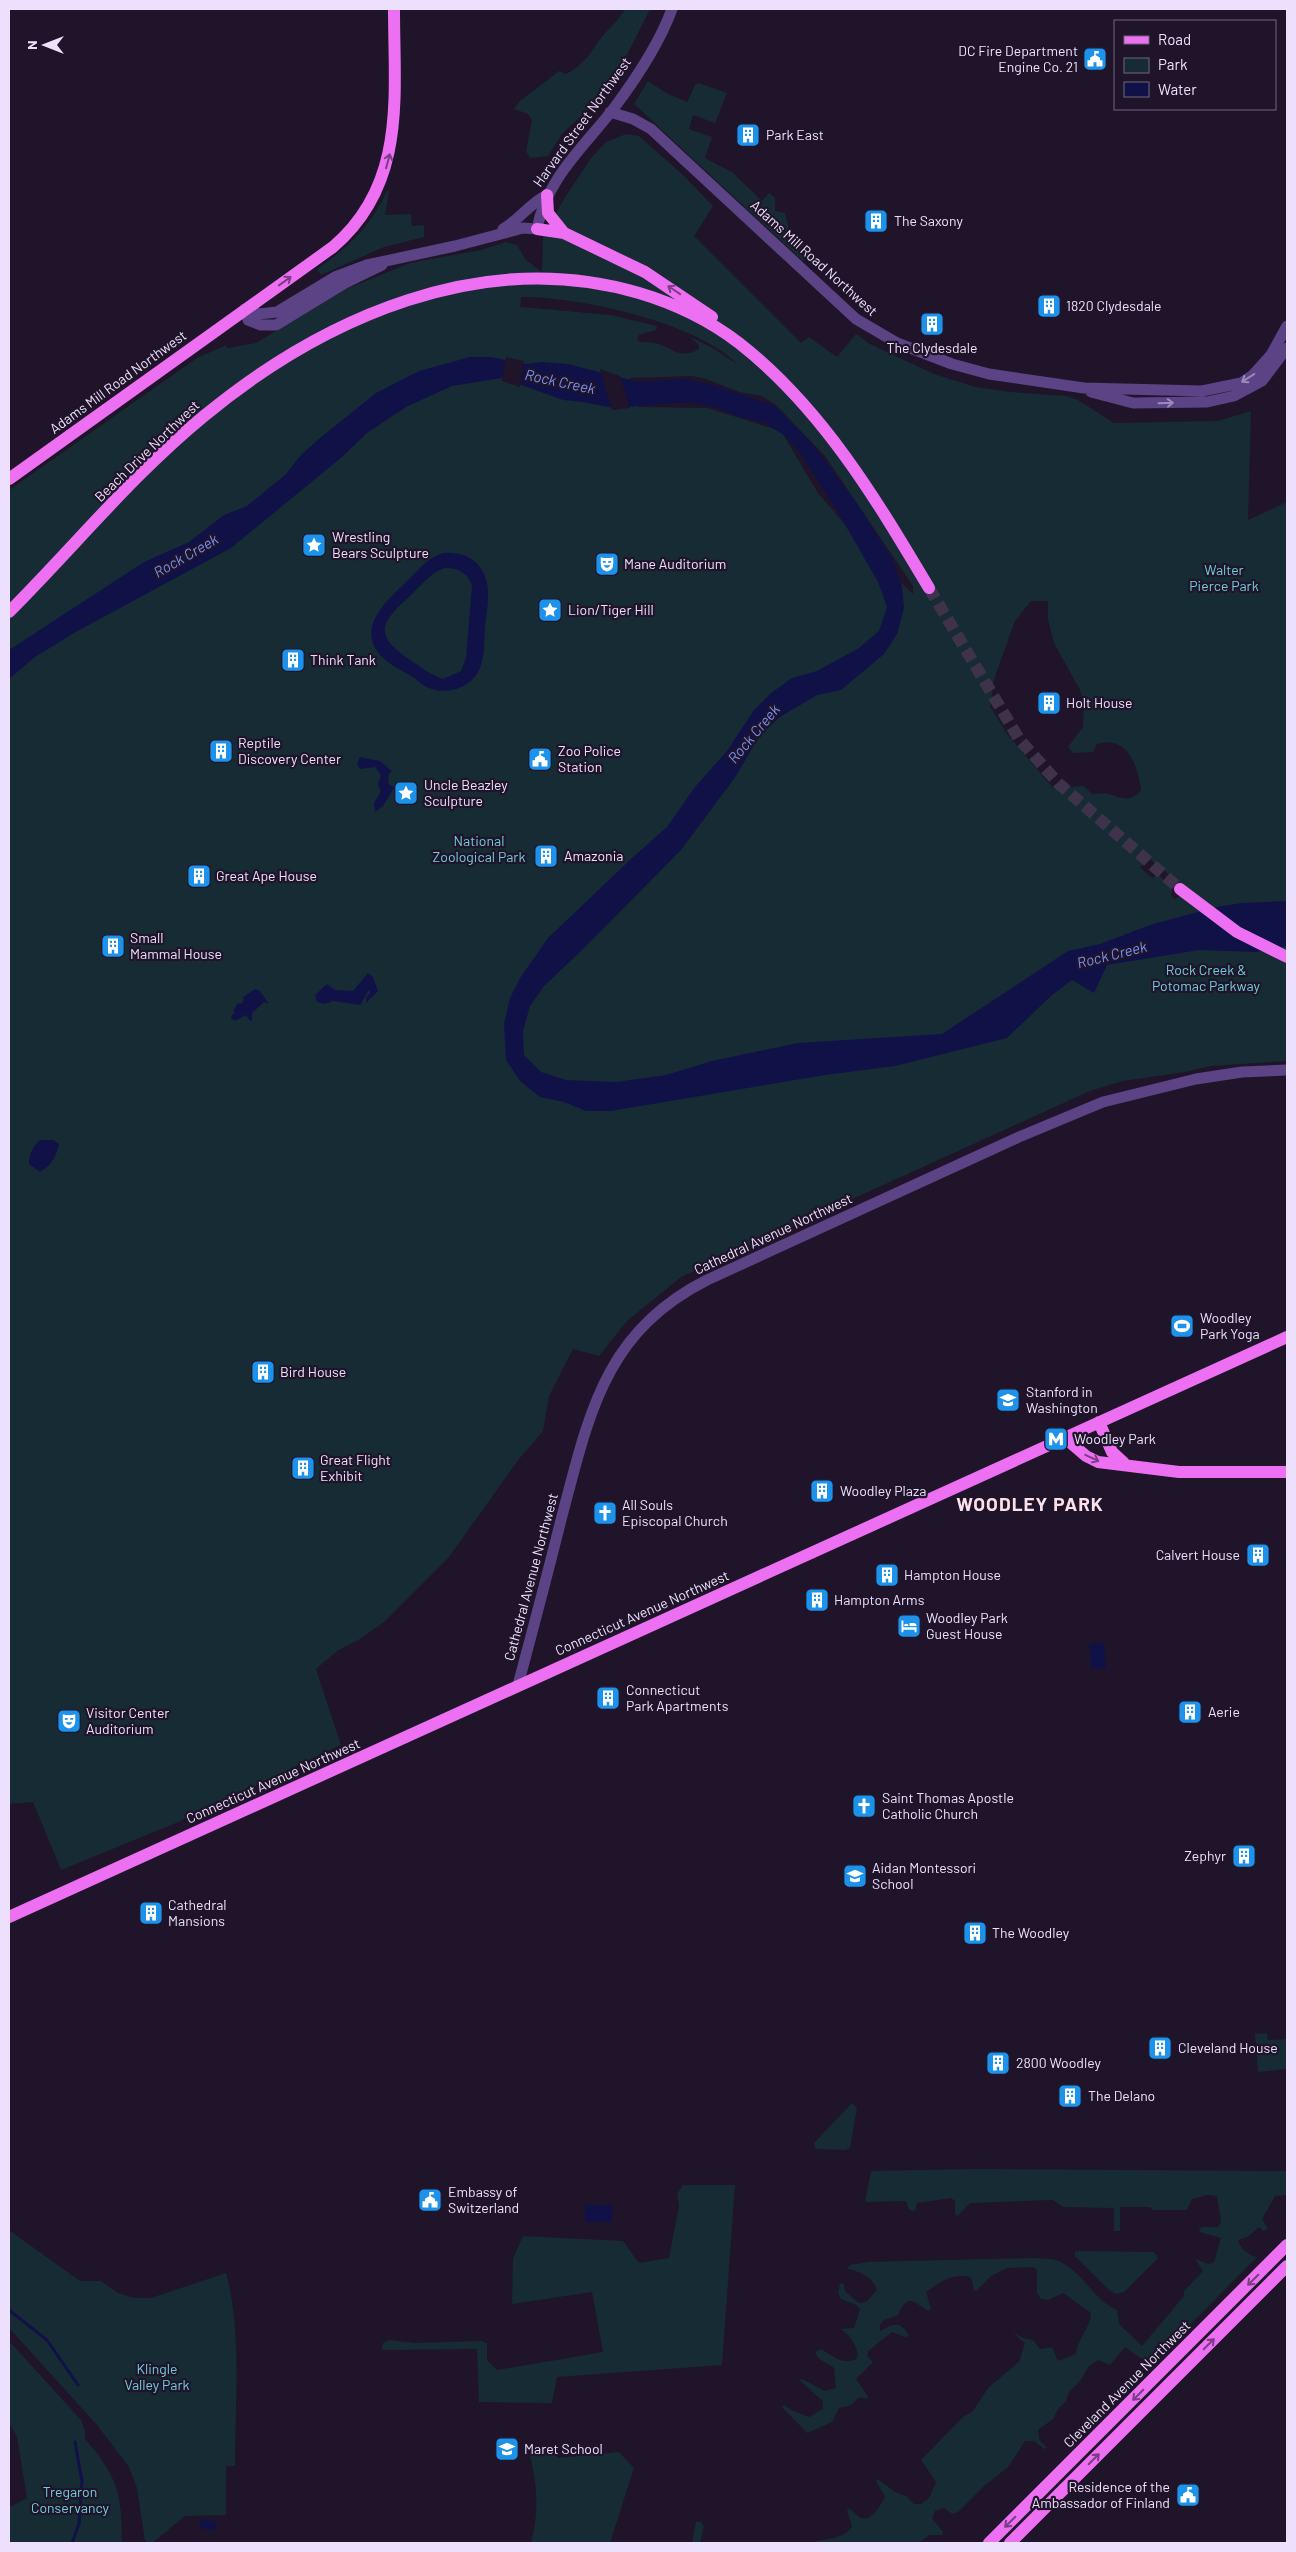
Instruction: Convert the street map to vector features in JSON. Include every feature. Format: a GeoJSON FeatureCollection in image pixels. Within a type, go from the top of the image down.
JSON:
{"type":"FeatureCollection","features":[{"type":"Feature","properties":{"kind":"main road","name":"Adams Mill Road Northwest"},"geometry":{"type":"LineString","coordinates":[[9,479],[340,241],[362,217],[379,188],[389,158],[393,129],[394,9]]}},
{"type":"Feature","properties":{"kind":"main road"},"geometry":{"type":"LineString","coordinates":[[547,195],[548,213],[564,233]]}},
{"type":"Feature","properties":{"kind":"main road"},"geometry":{"type":"LineString","coordinates":[[537,229],[564,233],[615,256],[660,281],[708,313],[739,343]]}},
{"type":"Feature","properties":{"kind":"main road","name":"Beach Drive Northwest"},"geometry":{"type":"LineString","coordinates":[[9,612],[146,469],[214,408],[256,378],[305,348],[354,322],[403,302],[454,286],[494,280],[540,278],[578,280],[627,290],[675,305],[704,320],[739,343],[777,377],[842,451],[876,498],[929,588]]}},
{"type":"Feature","properties":{"kind":"main road"},"geometry":{"type":"LineString","coordinates":[[1180,889],[1237,932],[1284,956]]}},
{"type":"Feature","properties":{"kind":"main road","name":"Connecticut Avenue Northwest"},"geometry":{"type":"LineString","coordinates":[[9,1917],[1287,1336]]}},
{"type":"Feature","properties":{"kind":"main road"},"geometry":{"type":"LineString","coordinates":[[1099,1422],[1112,1452],[1124,1463]]}},
{"type":"Feature","properties":{"kind":"main road"},"geometry":{"type":"LineString","coordinates":[[1065,1438],[1094,1460],[1179,1472],[1287,1472]]}},
{"type":"Feature","properties":{"kind":"main road","name":"Cleveland Avenue Northwest"},"geometry":{"type":"LineString","coordinates":[[989,2543],[1287,2245]]}},
{"type":"Feature","properties":{"kind":"main road"},"geometry":{"type":"LineString","coordinates":[[1010,2543],[1287,2266]]}},
{"type":"Feature","properties":{"kind":"main road"},"geometry":{"type":"LineString","coordinates":[[1220,2313],[1230,2323]]}},
{"type":"Feature","properties":{"kind":"main road"},"geometry":{"type":"LineString","coordinates":[[1052,2480],[1063,2491]]}},
{"type":"Feature","properties":{"kind":"street","name":"Harvard Street Northwest"},"geometry":{"type":"LineString","coordinates":[[537,229],[540,210],[547,195],[583,144],[610,112],[658,40],[672,9]]}},
{"type":"Feature","properties":{"kind":"street","name":"Adams Mill Road Northwest"},"geometry":{"type":"LineString","coordinates":[[610,112],[632,119],[650,129],[856,319],[883,336],[938,359],[977,371],[1084,388],[1202,390],[1241,383],[1262,367],[1287,326]]}},
{"type":"Feature","properties":{"kind":"street"},"geometry":{"type":"LineString","coordinates":[[481,240],[517,221],[538,200],[547,195]]}},
{"type":"Feature","properties":{"kind":"street"},"geometry":{"type":"LineString","coordinates":[[245,309],[248,320],[254,323],[276,325],[344,283],[388,262],[523,228],[537,229]]}},
{"type":"Feature","properties":{"kind":"street","name":"Adams Mill Road Northwest"},"geometry":{"type":"LineString","coordinates":[[1084,388],[1090,392],[1133,403],[1207,402],[1234,396],[1262,381],[1287,348]]}},
{"type":"Feature","properties":{"kind":"street"},"geometry":{"type":"LineString","coordinates":[[1118,400],[1127,389]]}},
{"type":"Feature","properties":{"kind":"street","name":"Cathedral Avenue Northwest"},"geometry":{"type":"LineString","coordinates":[[518,1685],[582,1441],[596,1400],[608,1373],[624,1348],[650,1320],[670,1303],[707,1280],[1097,1104],[1147,1089],[1196,1078],[1242,1072],[1287,1070]]}},
{"type":"Feature","properties":{"kind":"green space"},"geometry":{"type":"Polygon","coordinates":[[[625,9],[650,9],[628,53],[597,101],[562,134],[548,156],[530,158],[526,151],[532,120],[528,114],[514,109],[520,101],[559,71],[566,74],[579,66],[625,9]]]}},
{"type":"Feature","properties":{"kind":"green space"},"geometry":{"type":"Polygon","coordinates":[[[648,81],[668,94],[687,102],[695,85],[699,83],[727,93],[715,123],[693,115],[689,129],[712,137],[705,158],[732,172],[762,201],[769,193],[775,198],[775,211],[785,213],[789,230],[813,253],[803,261],[634,104],[648,81]]]}},
{"type":"Feature","properties":{"kind":"green space","name":"National Zoological Park"},"geometry":{"type":"Polygon","coordinates":[[[626,134],[639,136],[683,175],[713,206],[694,236],[801,343],[809,337],[837,357],[856,334],[870,344],[934,374],[976,387],[1010,392],[1067,396],[1078,400],[1114,423],[1218,421],[1251,411],[1248,520],[1287,502],[1287,1061],[1211,1066],[1185,1072],[1123,1081],[1090,1091],[681,1277],[627,1321],[599,1356],[573,1349],[549,1396],[543,1431],[519,1459],[449,1557],[384,1622],[360,1639],[337,1651],[316,1669],[341,1745],[176,1823],[61,1870],[33,1802],[9,1804],[9,490],[197,358],[226,345],[227,348],[256,343],[346,289],[410,263],[481,250],[506,242],[517,245],[526,260],[542,272],[543,236],[567,194],[592,157],[606,142],[626,134]],[[521,297],[520,307],[611,315],[657,326],[656,330],[639,335],[637,340],[655,343],[686,354],[699,349],[699,345],[690,337],[711,347],[737,364],[719,349],[695,336],[636,315],[573,301],[545,298],[521,297]],[[692,376],[629,378],[638,407],[708,408],[781,431],[818,493],[866,549],[913,594],[913,586],[825,456],[776,405],[762,396],[739,392],[706,379],[692,376]],[[1031,601],[1015,621],[995,676],[990,706],[1007,734],[1053,788],[1084,786],[1092,794],[1106,794],[1122,798],[1133,797],[1141,790],[1134,763],[1124,748],[1108,742],[1097,744],[1093,752],[1073,753],[1068,747],[1083,727],[1084,704],[1080,690],[1054,643],[1048,619],[1048,601],[1031,601]],[[1151,860],[1140,867],[1152,878],[1158,874],[1172,890],[1171,896],[1175,899],[1179,897],[1180,884],[1151,860]]]}},
{"type":"Feature","properties":{"kind":"green space"},"geometry":{"type":"Polygon","coordinates":[[[387,191],[389,191],[385,215],[411,214],[412,226],[424,225],[424,237],[384,247],[321,275],[317,269],[358,235],[373,216],[387,191]]]}},
{"type":"Feature","properties":{"kind":"green space"},"geometry":{"type":"Polygon","coordinates":[[[1267,2033],[1268,2040],[1287,2039],[1287,2069],[1258,2072],[1255,2034],[1267,2033]]]}},
{"type":"Feature","properties":{"kind":"green space"},"geometry":{"type":"Polygon","coordinates":[[[852,2103],[857,2108],[850,2148],[845,2150],[815,2149],[814,2143],[852,2103]]]}},
{"type":"Feature","properties":{"kind":"green space"},"geometry":{"type":"Polygon","coordinates":[[[975,2169],[1287,2171],[1287,2195],[1275,2196],[1262,2219],[1268,2228],[1264,2231],[1259,2227],[1249,2236],[1238,2240],[1245,2251],[1257,2257],[1150,2365],[1125,2347],[1110,2365],[1098,2360],[1089,2366],[1080,2381],[1069,2392],[1066,2401],[1058,2409],[1053,2419],[1038,2430],[1039,2439],[1047,2448],[1044,2449],[1034,2441],[1025,2441],[1008,2467],[983,2487],[958,2512],[952,2514],[944,2508],[935,2511],[932,2518],[943,2532],[942,2535],[929,2535],[919,2543],[815,2543],[816,2541],[831,2539],[849,2530],[852,2526],[847,2511],[849,2508],[862,2518],[866,2519],[873,2515],[885,2497],[876,2481],[878,2479],[895,2492],[906,2496],[914,2504],[921,2504],[929,2498],[936,2482],[921,2460],[963,2417],[972,2412],[989,2387],[1019,2362],[1025,2343],[1012,2332],[1023,2338],[1033,2340],[1040,2349],[1052,2347],[1058,2361],[1076,2354],[1091,2313],[1063,2293],[1048,2300],[1041,2299],[1037,2293],[1037,2270],[1033,2267],[1007,2268],[991,2276],[976,2291],[974,2290],[971,2277],[958,2276],[947,2279],[926,2292],[931,2309],[928,2311],[910,2301],[904,2304],[898,2315],[883,2321],[881,2324],[880,2331],[898,2325],[909,2336],[905,2337],[892,2332],[868,2351],[867,2356],[872,2363],[856,2379],[868,2396],[867,2399],[859,2397],[851,2405],[839,2408],[832,2422],[807,2433],[782,2407],[784,2405],[793,2411],[809,2417],[823,2409],[823,2401],[799,2380],[802,2379],[825,2391],[836,2388],[834,2368],[818,2358],[815,2352],[821,2349],[843,2361],[857,2358],[858,2353],[853,2342],[840,2329],[854,2328],[860,2309],[856,2305],[841,2299],[838,2293],[840,2283],[844,2284],[845,2291],[859,2303],[866,2302],[877,2290],[873,2282],[865,2275],[847,2269],[850,2265],[868,2262],[1051,2259],[1069,2267],[1102,2300],[1117,2310],[1119,2324],[1142,2346],[1184,2296],[1184,2291],[1203,2271],[1195,2259],[1209,2264],[1214,2262],[1221,2238],[1200,2232],[1199,2229],[1202,2227],[1218,2227],[1221,2222],[1217,2196],[1207,2195],[1192,2199],[1187,2210],[1153,2210],[1150,2207],[1120,2207],[1120,2231],[1114,2231],[1114,2208],[1063,2207],[1053,2200],[970,2203],[958,2216],[955,2214],[955,2201],[951,2198],[917,2203],[915,2211],[909,2210],[906,2201],[865,2202],[871,2171],[975,2169]]]}},
{"type":"Feature","properties":{"kind":"green space"},"geometry":{"type":"Polygon","coordinates":[[[683,2185],[735,2185],[722,2365],[557,2377],[552,2403],[479,2402],[477,2349],[382,2350],[383,2343],[389,2340],[415,2343],[481,2341],[487,2343],[487,2360],[497,2370],[603,2352],[592,2292],[512,2304],[513,2259],[523,2236],[623,2241],[639,2263],[669,2258],[679,2206],[677,2194],[683,2185]]]}},
{"type":"Feature","properties":{"kind":"green space","name":"Klingle Valley Park"},"geometry":{"type":"Polygon","coordinates":[[[9,2230],[80,2281],[101,2281],[118,2293],[134,2298],[151,2298],[226,2273],[234,2319],[236,2368],[235,2466],[226,2466],[226,2515],[185,2516],[152,2543],[145,2541],[137,2488],[129,2467],[97,2425],[9,2328],[9,2230]]]}},
{"type":"Feature","properties":{"kind":"green space"},"geometry":{"type":"Polygon","coordinates":[[[1075,2252],[1154,2252],[1158,2258],[1124,2292],[1116,2294],[1109,2290],[1075,2256],[1075,2252]]]}},
{"type":"Feature","properties":{"kind":"green space","name":"Tregaron Conservancy"},"geometry":{"type":"Polygon","coordinates":[[[9,2341],[81,2420],[85,2431],[85,2439],[105,2464],[116,2487],[121,2512],[122,2543],[9,2543],[9,2472],[10,2507],[27,2498],[17,2437],[9,2422],[9,2341]]]}},
{"type":"Feature","properties":{"kind":"green space"},"geometry":{"type":"Polygon","coordinates":[[[557,2451],[557,2458],[619,2452],[634,2468],[610,2543],[531,2543],[534,2532],[536,2487],[529,2453],[557,2451]]]}},
{"type":"Feature","properties":{"kind":"green space"},"geometry":{"type":"Polygon","coordinates":[[[696,2522],[701,2522],[704,2526],[700,2543],[692,2543],[696,2522]]]}},
{"type":"Feature","properties":{"kind":"water","name":"Rock Creek"},"geometry":{"type":"Polygon","coordinates":[[[470,357],[491,357],[525,364],[542,362],[568,364],[638,382],[685,379],[709,384],[775,406],[810,441],[856,502],[893,561],[902,586],[904,608],[897,634],[884,654],[841,690],[817,695],[780,717],[760,735],[736,776],[681,850],[544,986],[530,1006],[523,1031],[524,1055],[541,1072],[566,1080],[616,1082],[666,1075],[712,1061],[798,1043],[942,1034],[1068,951],[1100,944],[1150,925],[1216,907],[1242,903],[1287,901],[1287,946],[1256,952],[1199,950],[1107,965],[1094,993],[1072,980],[1052,995],[1007,1038],[895,1066],[825,1075],[611,1111],[586,1111],[564,1102],[540,1097],[520,1081],[506,1060],[504,1023],[510,998],[520,978],[548,938],[667,827],[695,787],[727,751],[754,710],[771,693],[792,678],[817,671],[859,648],[879,631],[887,607],[878,582],[839,514],[801,454],[785,436],[765,423],[740,417],[715,407],[690,402],[613,408],[563,400],[502,378],[452,386],[406,407],[367,433],[342,457],[231,548],[74,633],[35,657],[9,679],[9,650],[144,562],[189,542],[224,515],[247,506],[285,475],[301,455],[320,438],[376,393],[419,371],[470,357]]]}},
{"type":"Feature","properties":{"kind":"water"},"geometry":{"type":"Polygon","coordinates":[[[453,553],[463,555],[472,560],[480,567],[484,574],[488,588],[484,653],[480,668],[472,680],[460,688],[446,691],[427,687],[396,668],[381,656],[374,646],[371,635],[376,616],[389,598],[422,566],[437,555],[453,553]],[[450,568],[440,570],[427,579],[394,612],[385,627],[385,634],[389,642],[397,651],[426,671],[443,679],[461,671],[466,658],[472,585],[465,574],[450,568]]]}},
{"type":"Feature","properties":{"kind":"water"},"geometry":{"type":"Polygon","coordinates":[[[360,757],[380,761],[392,771],[389,774],[388,783],[394,788],[383,806],[375,812],[374,803],[381,791],[378,785],[381,775],[375,767],[360,769],[357,764],[360,757]]]}},
{"type":"Feature","properties":{"kind":"water"},"geometry":{"type":"Polygon","coordinates":[[[368,973],[373,977],[378,991],[366,1003],[366,998],[370,993],[369,990],[360,1005],[333,1001],[325,1004],[317,1002],[315,995],[327,984],[335,990],[353,991],[368,973]]]}},
{"type":"Feature","properties":{"kind":"water"},"geometry":{"type":"Polygon","coordinates":[[[255,989],[259,990],[269,1004],[264,1002],[252,1013],[252,1020],[250,1021],[246,1015],[235,1021],[231,1018],[235,1013],[233,1011],[238,1003],[242,1004],[244,999],[242,998],[255,989]]]}},
{"type":"Feature","properties":{"kind":"water"},"geometry":{"type":"Polygon","coordinates":[[[40,1140],[53,1140],[59,1144],[53,1160],[40,1172],[29,1164],[32,1150],[40,1140]]]}},
{"type":"Feature","properties":{"kind":"water"},"geometry":{"type":"Polygon","coordinates":[[[1104,1643],[1106,1668],[1091,1669],[1089,1644],[1104,1643]]]}},
{"type":"Feature","properties":{"kind":"water"},"geometry":{"type":"Polygon","coordinates":[[[585,2205],[612,2205],[612,2222],[585,2222],[585,2205]]]}},
{"type":"Feature","properties":{"kind":"water"},"geometry":{"type":"Polygon","coordinates":[[[202,2519],[216,2522],[216,2528],[212,2531],[202,2528],[199,2524],[202,2519]]]}},
{"type":"Feature","properties":{"kind":"pier"},"geometry":{"type":"Polygon","coordinates":[[[506,357],[524,361],[520,387],[502,381],[506,357]]]}},
{"type":"Feature","properties":{"kind":"pier"},"geometry":{"type":"Polygon","coordinates":[[[600,369],[620,376],[630,408],[612,410],[600,369]]]}},
{"type":"Feature","properties":{"kind":"waterway"},"geometry":{"type":"LineString","coordinates":[[9,2310],[47,2340],[78,2385]]}},
{"type":"Feature","properties":{"kind":"waterway"},"geometry":{"type":"LineString","coordinates":[[72,2543],[79,2524],[82,2481],[75,2442]]}},
{"type":"Feature","properties":{"kind":"tunnel"},"geometry":{"type":"LineString","coordinates":[[929,588],[1019,739],[1058,783],[1180,889]]}},
{"type":"Feature","properties":{"kind":"place","name":"DC Fire Department Engine Co. 21"},"geometry":{"type":"Point","coordinates":[1095,59]}},
{"type":"Feature","properties":{"kind":"place","name":"Park East"},"geometry":{"type":"Point","coordinates":[748,135]}},
{"type":"Feature","properties":{"kind":"place","name":"The Saxony"},"geometry":{"type":"Point","coordinates":[876,221]}},
{"type":"Feature","properties":{"kind":"place","name":"1820 Clydesdale"},"geometry":{"type":"Point","coordinates":[1049,306]}},
{"type":"Feature","properties":{"kind":"place","name":"The Clydesdale"},"geometry":{"type":"Point","coordinates":[932,324]}},
{"type":"Feature","properties":{"kind":"place","name":"Wrestling Bears Sculpture"},"geometry":{"type":"Point","coordinates":[314,545]}},
{"type":"Feature","properties":{"kind":"place","name":"Mane Auditorium"},"geometry":{"type":"Point","coordinates":[607,564]}},
{"type":"Feature","properties":{"kind":"place","name":"Lion/Tiger Hill"},"geometry":{"type":"Point","coordinates":[550,610]}},
{"type":"Feature","properties":{"kind":"place","name":"Think Tank"},"geometry":{"type":"Point","coordinates":[293,660]}},
{"type":"Feature","properties":{"kind":"place","name":"Holt House"},"geometry":{"type":"Point","coordinates":[1049,703]}},
{"type":"Feature","properties":{"kind":"place","name":"Reptile Discovery Center"},"geometry":{"type":"Point","coordinates":[221,751]}},
{"type":"Feature","properties":{"kind":"place","name":"Zoo Police Station"},"geometry":{"type":"Point","coordinates":[540,759]}},
{"type":"Feature","properties":{"kind":"place","name":"Uncle Beazley Sculpture"},"geometry":{"type":"Point","coordinates":[406,793]}},
{"type":"Feature","properties":{"kind":"place","name":"Amazonia"},"geometry":{"type":"Point","coordinates":[546,856]}},
{"type":"Feature","properties":{"kind":"place","name":"Great Ape House"},"geometry":{"type":"Point","coordinates":[199,876]}},
{"type":"Feature","properties":{"kind":"place","name":"Small Mammal House"},"geometry":{"type":"Point","coordinates":[113,946]}},
{"type":"Feature","properties":{"kind":"place","name":"Woodley Park Yoga"},"geometry":{"type":"Point","coordinates":[1182,1326]}},
{"type":"Feature","properties":{"kind":"place","name":"Bird House"},"geometry":{"type":"Point","coordinates":[263,1372]}},
{"type":"Feature","properties":{"kind":"place","name":"Stanford in Washington"},"geometry":{"type":"Point","coordinates":[1008,1400]}},
{"type":"Feature","properties":{"kind":"place","name":"Woodley Park"},"geometry":{"type":"Point","coordinates":[1056,1439]}},
{"type":"Feature","properties":{"kind":"place","name":"Great Flight Exhibit"},"geometry":{"type":"Point","coordinates":[303,1468]}},
{"type":"Feature","properties":{"kind":"place","name":"Woodley Plaza"},"geometry":{"type":"Point","coordinates":[822,1491]}},
{"type":"Feature","properties":{"kind":"place","name":"All Souls Episcopal Church"},"geometry":{"type":"Point","coordinates":[605,1513]}},
{"type":"Feature","properties":{"kind":"place","name":"Calvert House"},"geometry":{"type":"Point","coordinates":[1258,1555]}},
{"type":"Feature","properties":{"kind":"place","name":"Hampton House"},"geometry":{"type":"Point","coordinates":[887,1575]}},
{"type":"Feature","properties":{"kind":"place","name":"Hampton Arms"},"geometry":{"type":"Point","coordinates":[817,1600]}},
{"type":"Feature","properties":{"kind":"place","name":"Woodley Park Guest House"},"geometry":{"type":"Point","coordinates":[909,1626]}},
{"type":"Feature","properties":{"kind":"place","name":"Connecticut Park Apartments"},"geometry":{"type":"Point","coordinates":[608,1698]}},
{"type":"Feature","properties":{"kind":"place","name":"Aerie"},"geometry":{"type":"Point","coordinates":[1190,1712]}},
{"type":"Feature","properties":{"kind":"place","name":"Visitor Center Auditorium"},"geometry":{"type":"Point","coordinates":[69,1721]}},
{"type":"Feature","properties":{"kind":"place","name":"Saint Thomas Apostle Catholic Church"},"geometry":{"type":"Point","coordinates":[864,1806]}},
{"type":"Feature","properties":{"kind":"place","name":"Zephyr"},"geometry":{"type":"Point","coordinates":[1244,1856]}},
{"type":"Feature","properties":{"kind":"place","name":"Aidan Montessori School"},"geometry":{"type":"Point","coordinates":[855,1876]}},
{"type":"Feature","properties":{"kind":"place","name":"Cathedral Mansions"},"geometry":{"type":"Point","coordinates":[151,1913]}},
{"type":"Feature","properties":{"kind":"place","name":"The Woodley"},"geometry":{"type":"Point","coordinates":[975,1933]}},
{"type":"Feature","properties":{"kind":"place","name":"Cleveland House"},"geometry":{"type":"Point","coordinates":[1160,2048]}},
{"type":"Feature","properties":{"kind":"place","name":"2800 Woodley"},"geometry":{"type":"Point","coordinates":[998,2063]}},
{"type":"Feature","properties":{"kind":"place","name":"The Delano"},"geometry":{"type":"Point","coordinates":[1070,2096]}},
{"type":"Feature","properties":{"kind":"place","name":"Embassy of Switzerland"},"geometry":{"type":"Point","coordinates":[430,2200]}},
{"type":"Feature","properties":{"kind":"place","name":"Maret School"},"geometry":{"type":"Point","coordinates":[507,2449]}},
{"type":"Feature","properties":{"kind":"place","name":"Residence of the Ambassador of Finland"},"geometry":{"type":"Point","coordinates":[1188,2495]}},
{"type":"Feature","properties":{"kind":"district","name":"WOODLEY PARK"},"geometry":{"type":"Point","coordinates":[1030,1504]}},
{"type":"Feature","properties":{"kind":"park label","name":"Walter Pierce Park"},"geometry":{"type":"Point","coordinates":[1224,578]}},
{"type":"Feature","properties":{"kind":"park label","name":"Rock Creek & Potomac Parkway"},"geometry":{"type":"Point","coordinates":[1206,978]}}]}
